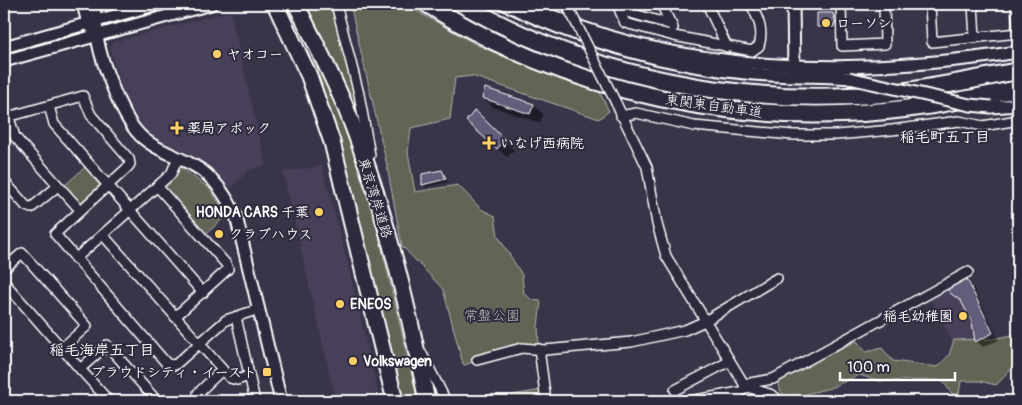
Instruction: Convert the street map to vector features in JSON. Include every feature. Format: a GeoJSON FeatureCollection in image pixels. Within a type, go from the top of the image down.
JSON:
{"type":"FeatureCollection","features":[{"type":"Feature","properties":{"kind":"highway","name":"東京湾岸道路"},"geometry":{"type":"LineString","coordinates":[[276,4],[309,76],[332,142],[395,401]]}},
{"type":"Feature","properties":{"kind":"highway","name":"東京湾岸道路"},"geometry":{"type":"LineString","coordinates":[[296,4],[345,106],[383,222],[414,341],[427,401]]}},
{"type":"Feature","properties":{"kind":"highway","name":"東関東自動車道"},"geometry":{"type":"LineString","coordinates":[[427,4],[487,38],[547,64],[644,95],[711,108],[811,115],[862,113],[931,106],[1018,89]]}},
{"type":"Feature","properties":{"kind":"highway","name":"東関東自動車道"},"geometry":{"type":"LineString","coordinates":[[462,4],[523,34],[584,58],[646,77],[712,90],[804,96],[867,95],[922,89],[1018,71]]}},
{"type":"Feature","properties":{"kind":"street"},"geometry":{"type":"LineString","coordinates":[[83,4],[93,21],[117,99],[128,121],[138,134],[178,158],[194,165],[211,178],[226,196],[242,233],[281,401]]}},
{"type":"Feature","properties":{"kind":"street"},"geometry":{"type":"LineString","coordinates":[[93,4],[93,21]]}},
{"type":"Feature","properties":{"kind":"street"},"geometry":{"type":"LineString","coordinates":[[4,47],[157,4]]}},
{"type":"Feature","properties":{"kind":"street"},"geometry":{"type":"LineString","coordinates":[[4,61],[211,4]]}},
{"type":"Feature","properties":{"kind":"street"},"geometry":{"type":"LineString","coordinates":[[336,4],[359,94],[383,222]]}},
{"type":"Feature","properties":{"kind":"street"},"geometry":{"type":"LineString","coordinates":[[505,4],[581,37],[660,60],[708,69],[793,77],[849,78],[970,105],[991,107],[1018,105]]}},
{"type":"Feature","properties":{"kind":"street"},"geometry":{"type":"LineString","coordinates":[[527,4],[607,35],[661,50],[709,59],[794,64],[868,65],[983,57],[1018,52]]}},
{"type":"Feature","properties":{"kind":"street"},"geometry":{"type":"LineString","coordinates":[[661,4],[672,25],[674,36]]}},
{"type":"Feature","properties":{"kind":"street"},"geometry":{"type":"LineString","coordinates":[[707,4],[727,47]]}},
{"type":"Feature","properties":{"kind":"street"},"geometry":{"type":"LineString","coordinates":[[618,7],[625,23],[674,36],[752,51],[759,46],[762,26],[751,4]]}},
{"type":"Feature","properties":{"kind":"street"},"geometry":{"type":"LineString","coordinates":[[793,4],[793,77]]}},
{"type":"Feature","properties":{"kind":"street"},"geometry":{"type":"LineString","coordinates":[[840,4],[842,46],[886,44],[884,4]]}},
{"type":"Feature","properties":{"kind":"street"},"geometry":{"type":"LineString","coordinates":[[930,4],[932,42],[1018,33],[1016,4]]}},
{"type":"Feature","properties":{"kind":"street"},"geometry":{"type":"LineString","coordinates":[[973,4],[976,38]]}},
{"type":"Feature","properties":{"kind":"street"},"geometry":{"type":"LineString","coordinates":[[567,5],[647,167],[657,224],[666,256],[746,386],[775,396],[779,401]]}},
{"type":"Feature","properties":{"kind":"street"},"geometry":{"type":"LineString","coordinates":[[618,7],[672,25]]}},
{"type":"Feature","properties":{"kind":"street"},"geometry":{"type":"LineString","coordinates":[[80,210],[15,137],[6,118],[83,96],[86,98],[91,115],[129,159],[130,164],[55,234],[74,259],[167,364],[175,365],[226,320],[259,309]]}},
{"type":"Feature","properties":{"kind":"street"},"geometry":{"type":"LineString","coordinates":[[49,106],[54,124],[203,293]]}},
{"type":"Feature","properties":{"kind":"street"},"geometry":{"type":"LineString","coordinates":[[621,116],[636,112],[694,126],[792,135],[836,135],[959,121],[983,126],[1017,120],[1006,106]]}},
{"type":"Feature","properties":{"kind":"street"},"geometry":{"type":"LineString","coordinates":[[74,259],[171,174],[178,158]]}},
{"type":"Feature","properties":{"kind":"street"},"geometry":{"type":"LineString","coordinates":[[4,181],[26,206],[31,208],[58,186]]}},
{"type":"Feature","properties":{"kind":"street"},"geometry":{"type":"LineString","coordinates":[[157,186],[226,264],[226,273],[176,317]]}},
{"type":"Feature","properties":{"kind":"street"},"geometry":{"type":"LineString","coordinates":[[103,235],[222,370],[233,380],[249,376]]}},
{"type":"Feature","properties":{"kind":"street"},"geometry":{"type":"LineString","coordinates":[[4,269],[22,253],[87,326],[62,348]]}},
{"type":"Feature","properties":{"kind":"street"},"geometry":{"type":"LineString","coordinates":[[690,401],[740,392],[746,386],[773,379],[968,272]]}},
{"type":"Feature","properties":{"kind":"street"},"geometry":{"type":"LineString","coordinates":[[477,360],[522,348],[539,349],[631,342],[685,330],[705,321],[777,278]]}},
{"type":"Feature","properties":{"kind":"street"},"geometry":{"type":"LineString","coordinates":[[4,282],[109,401]]}},
{"type":"Feature","properties":{"kind":"street"},"geometry":{"type":"LineString","coordinates":[[236,317],[255,401]]}},
{"type":"Feature","properties":{"kind":"street"},"geometry":{"type":"LineString","coordinates":[[414,341],[446,401]]}},
{"type":"Feature","properties":{"kind":"street"},"geometry":{"type":"LineString","coordinates":[[80,368],[107,344],[157,401]]}},
{"type":"Feature","properties":{"kind":"street"},"geometry":{"type":"LineString","coordinates":[[539,349],[546,401]]}},
{"type":"Feature","properties":{"kind":"street"},"geometry":{"type":"LineString","coordinates":[[674,390],[730,361]]}},
{"type":"Feature","properties":{"kind":"street"},"geometry":{"type":"LineString","coordinates":[[204,401],[198,393],[222,370]]}},
{"type":"Feature","properties":{"kind":"shaded area"},"geometry":{"type":"Polygon","coordinates":[[[230,11],[266,165],[249,170],[228,191],[145,134],[128,111],[110,47],[113,42],[230,11]]]}},
{"type":"Feature","properties":{"kind":"shaded area"},"geometry":{"type":"Polygon","coordinates":[[[322,166],[378,392],[339,401],[336,401],[283,172],[322,166]]]}},
{"type":"Feature","properties":{"kind":"shaded area","name":"稲毛幼稚園"},"geometry":{"type":"Polygon","coordinates":[[[967,277],[997,337],[959,355],[929,296],[967,277]]]}},
{"type":"Feature","properties":{"kind":"green space"},"geometry":{"type":"Polygon","coordinates":[[[303,4],[332,4],[354,88],[358,120],[303,4]]]}},
{"type":"Feature","properties":{"kind":"green space","name":"常盤公園"},"geometry":{"type":"Polygon","coordinates":[[[350,4],[404,4],[475,44],[599,91],[609,111],[599,119],[472,76],[455,78],[450,119],[411,128],[408,152],[415,192],[458,185],[481,209],[495,216],[498,236],[522,275],[524,294],[532,300],[541,301],[538,327],[539,348],[517,345],[465,365],[463,364],[443,289],[402,246],[386,161],[350,4]]]}},
{"type":"Feature","properties":{"kind":"green space"},"geometry":{"type":"Polygon","coordinates":[[[308,44],[337,108],[370,198],[418,401],[401,401],[345,163],[308,44]]]}},
{"type":"Feature","properties":{"kind":"green space"},"geometry":{"type":"Polygon","coordinates":[[[85,167],[100,186],[81,204],[78,204],[63,187],[85,167]]]}},
{"type":"Feature","properties":{"kind":"green space"},"geometry":{"type":"Polygon","coordinates":[[[180,167],[210,189],[227,215],[205,235],[163,187],[180,167]]]}},
{"type":"Feature","properties":{"kind":"green space"},"geometry":{"type":"Polygon","coordinates":[[[1018,334],[1018,361],[999,382],[996,385],[980,381],[961,381],[959,394],[952,394],[942,380],[880,381],[859,375],[830,388],[786,399],[779,388],[777,379],[800,366],[857,341],[866,352],[882,348],[893,361],[938,367],[949,355],[954,340],[992,339],[1018,334]]]}},
{"type":"Feature","properties":{"kind":"green space"},"geometry":{"type":"Polygon","coordinates":[[[542,390],[543,401],[513,401],[512,395],[542,390]]]}},
{"type":"Feature","properties":{"kind":"building"},"geometry":{"type":"Polygon","coordinates":[[[817,13],[833,13],[836,24],[834,24],[834,27],[817,27],[817,13]]]}},
{"type":"Feature","properties":{"kind":"building"},"geometry":{"type":"Polygon","coordinates":[[[485,88],[534,104],[530,114],[482,98],[485,88]]]}},
{"type":"Feature","properties":{"kind":"building"},"geometry":{"type":"Polygon","coordinates":[[[475,110],[505,140],[497,149],[466,121],[475,110]]]}},
{"type":"Feature","properties":{"kind":"building"},"geometry":{"type":"Polygon","coordinates":[[[442,170],[446,179],[422,185],[422,174],[442,170]]]}},
{"type":"Feature","properties":{"kind":"building"},"geometry":{"type":"Polygon","coordinates":[[[967,279],[993,333],[975,342],[972,322],[961,301],[950,293],[947,288],[967,279]]]}},
{"type":"Feature","properties":{"kind":"place","name":"ローソン"},"geometry":{"type":"Point","coordinates":[826,23]}},
{"type":"Feature","properties":{"kind":"place","name":"ヤオコー"},"geometry":{"type":"Point","coordinates":[217,54]}},
{"type":"Feature","properties":{"kind":"place","name":"薬局アポック"},"geometry":{"type":"Point","coordinates":[177,128]}},
{"type":"Feature","properties":{"kind":"place","name":"いなげ西病院"},"geometry":{"type":"Point","coordinates":[489,143]}},
{"type":"Feature","properties":{"kind":"place","name":"HONDA CARS 千葉"},"geometry":{"type":"Point","coordinates":[319,212]}},
{"type":"Feature","properties":{"kind":"place","name":"クラブハウス"},"geometry":{"type":"Point","coordinates":[219,234]}},
{"type":"Feature","properties":{"kind":"place","name":"ENEOS"},"geometry":{"type":"Point","coordinates":[340,304]}},
{"type":"Feature","properties":{"kind":"place","name":"稲毛幼稚園"},"geometry":{"type":"Point","coordinates":[963,316]}},
{"type":"Feature","properties":{"kind":"place","name":"Volkswagen"},"geometry":{"type":"Point","coordinates":[353,361]}},
{"type":"Feature","properties":{"kind":"place","name":"プラウドシティ・イースト"},"geometry":{"type":"Point","coordinates":[267,372]}},
{"type":"Feature","properties":{"kind":"district","name":"稲毛町五丁目"},"geometry":{"type":"Point","coordinates":[945,137]}},
{"type":"Feature","properties":{"kind":"district","name":"稲毛海岸五丁目"},"geometry":{"type":"Point","coordinates":[102,350]}}]}
